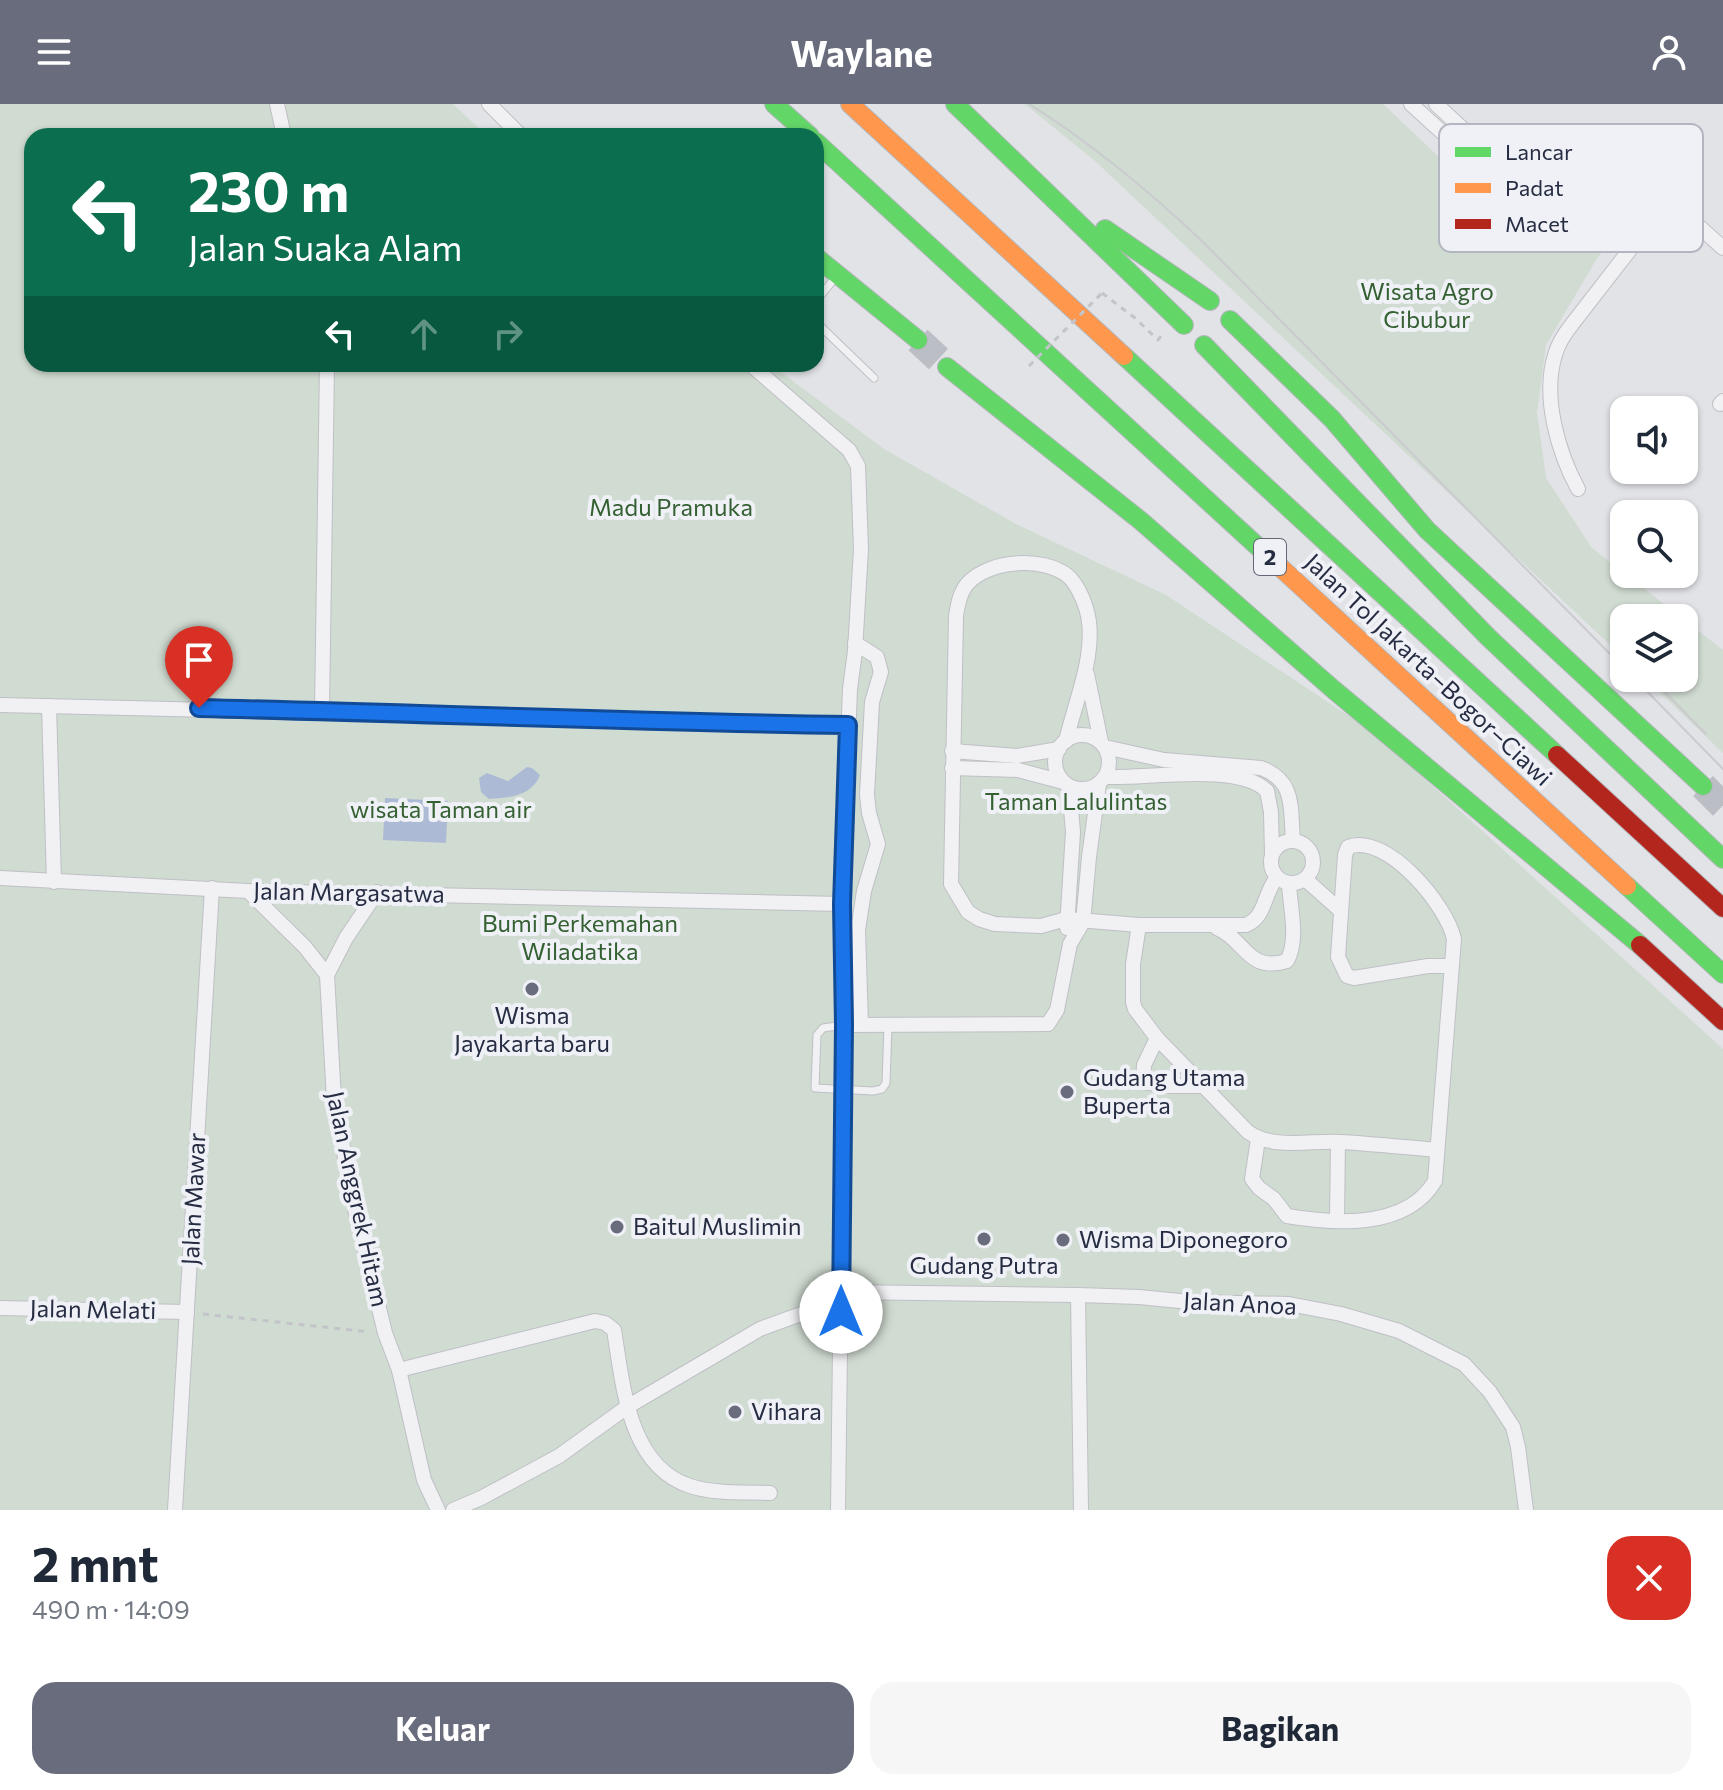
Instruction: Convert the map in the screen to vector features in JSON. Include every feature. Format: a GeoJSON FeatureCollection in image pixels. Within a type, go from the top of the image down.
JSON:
{"type":"FeatureCollection","features":[{"type":"Feature","properties":{"kind":"highway"},"geometry":{"type":"LineString","coordinates":[[774,104],[801,128]]}},
{"type":"Feature","properties":{"kind":"highway","name":"Jalan Tol Jakarta–Bogor–Ciawi"},"geometry":{"type":"LineString","coordinates":[[850,104],[1723,908]]}},
{"type":"Feature","properties":{"kind":"highway"},"geometry":{"type":"LineString","coordinates":[[938,104],[1022,167]]}},
{"type":"Feature","properties":{"kind":"highway"},"geometry":{"type":"LineString","coordinates":[[955,104],[1184,325]]}},
{"type":"Feature","properties":{"kind":"highway","name":"Jalan Tol Jakarta–Bogor–Ciawi"},"geometry":{"type":"LineString","coordinates":[[824,149],[1723,974]]}},
{"type":"Feature","properties":{"kind":"highway"},"geometry":{"type":"LineString","coordinates":[[1041,186],[1210,301]]}},
{"type":"Feature","properties":{"kind":"highway"},"geometry":{"type":"LineString","coordinates":[[824,264],[918,340]]}},
{"type":"Feature","properties":{"kind":"highway"},"geometry":{"type":"LineString","coordinates":[[1230,320],[1332,419],[1427,530],[1703,786]]}},
{"type":"Feature","properties":{"kind":"highway"},"geometry":{"type":"LineString","coordinates":[[1204,345],[1488,637],[1723,859]]}},
{"type":"Feature","properties":{"kind":"highway"},"geometry":{"type":"LineString","coordinates":[[947,367],[1141,521],[1334,690],[1596,906],[1723,1021]]}},
{"type":"Feature","properties":{"kind":"street"},"geometry":{"type":"LineString","coordinates":[[277,104],[282,128]]}},
{"type":"Feature","properties":{"kind":"street"},"geometry":{"type":"LineString","coordinates":[[489,104],[513,128]]}},
{"type":"Feature","properties":{"kind":"street"},"geometry":{"type":"LineString","coordinates":[[1411,104],[1439,129]]}},
{"type":"Feature","properties":{"kind":"street"},"geometry":{"type":"LineString","coordinates":[[1436,104],[1458,124]]}},
{"type":"Feature","properties":{"kind":"street"},"geometry":{"type":"LineString","coordinates":[[1703,229],[1723,248]]}},
{"type":"Feature","properties":{"kind":"street"},"geometry":{"type":"LineString","coordinates":[[1578,489],[1564,464],[1557,432],[1551,396],[1553,359],[1573,323],[1628,252]]}},
{"type":"Feature","properties":{"kind":"street"},"geometry":{"type":"LineString","coordinates":[[322,711],[327,372]]}},
{"type":"Feature","properties":{"kind":"street"},"geometry":{"type":"LineString","coordinates":[[759,372],[849,450],[858,466],[861,549],[848,725],[842,904],[844,1025],[838,1510]]}},
{"type":"Feature","properties":{"kind":"street"},"geometry":{"type":"LineString","coordinates":[[1070,944],[1066,919],[1073,832],[1066,784],[1056,769],[1086,670],[1087,609],[1069,576],[1051,567],[1003,565],[969,582],[961,594],[956,616],[951,884],[968,912],[995,924],[1041,926],[1066,919],[1139,925],[1246,925],[1253,923],[1263,909],[1266,893],[1283,880],[1305,879],[1341,911]]}},
{"type":"Feature","properties":{"kind":"street"},"geometry":{"type":"LineString","coordinates":[[855,643],[877,657],[881,672],[873,692],[869,728],[867,795],[878,844],[864,891],[858,930],[861,1024]]}},
{"type":"Feature","properties":{"kind":"street"},"geometry":{"type":"LineString","coordinates":[[844,1025],[1048,1024],[1057,1010],[1070,944],[1083,922],[1089,857],[1102,780],[1110,762],[1103,745],[1086,670]]}},
{"type":"Feature","properties":{"kind":"street"},"geometry":{"type":"LineString","coordinates":[[0,705],[848,725]]}},
{"type":"Feature","properties":{"kind":"street"},"geometry":{"type":"LineString","coordinates":[[49,706],[54,882]]}},
{"type":"Feature","properties":{"kind":"street"},"geometry":{"type":"LineString","coordinates":[[952,751],[1017,756],[1062,745],[1084,735],[1103,745],[1164,760],[1261,768],[1274,772],[1288,789],[1293,840]]}},
{"type":"Feature","properties":{"kind":"street"},"geometry":{"type":"LineString","coordinates":[[952,768],[1018,770],[1084,790],[1102,780],[1173,774],[1251,779],[1267,791],[1271,812],[1271,866],[1283,880],[1292,952],[1287,961],[1269,963],[1251,958],[1230,934],[1210,926]]}},
{"type":"Feature","properties":{"kind":"street"},"geometry":{"type":"LineString","coordinates":[[1272,854],[1280,844],[1293,840],[1306,846],[1311,851],[1313,866],[1305,879]]}},
{"type":"Feature","properties":{"kind":"street"},"geometry":{"type":"LineString","coordinates":[[1258,1139],[1252,1179],[1274,1199],[1284,1214],[1368,1221],[1387,1218],[1420,1199],[1435,1181],[1454,939],[1449,922],[1402,865],[1384,853],[1355,845],[1348,847],[1338,957],[1347,976],[1354,978],[1450,966]]}},
{"type":"Feature","properties":{"kind":"street","name":"Jalan Margasatwa"},"geometry":{"type":"LineString","coordinates":[[0,878],[248,891],[842,904]]}},
{"type":"Feature","properties":{"kind":"street","name":"Jalan Mawar"},"geometry":{"type":"LineString","coordinates":[[175,1510],[212,888]]}},
{"type":"Feature","properties":{"kind":"street"},"geometry":{"type":"LineString","coordinates":[[248,891],[305,947],[327,975],[346,938],[377,892]]}},
{"type":"Feature","properties":{"kind":"street"},"geometry":{"type":"LineString","coordinates":[[1139,925],[1133,964],[1133,1002],[1139,1016],[1234,1121],[1258,1139],[1436,1150]]}},
{"type":"Feature","properties":{"kind":"street","name":"Jalan Anggrek Hitam"},"geometry":{"type":"LineString","coordinates":[[327,975],[334,1100],[355,1209],[385,1333],[399,1370],[424,1480],[438,1510]]}},
{"type":"Feature","properties":{"kind":"street"},"geometry":{"type":"LineString","coordinates":[[1157,1038],[1144,1065],[1143,1082],[1203,1086]]}},
{"type":"Feature","properties":{"kind":"street"},"geometry":{"type":"LineString","coordinates":[[1337,1219],[1338,1142]]}},
{"type":"Feature","properties":{"kind":"street","name":"Jalan Anoa"},"geometry":{"type":"LineString","coordinates":[[841,1292],[1078,1295],[1289,1304],[1341,1314],[1399,1331],[1464,1364],[1501,1408],[1513,1427],[1518,1447],[1526,1510]]}},
{"type":"Feature","properties":{"kind":"street"},"geometry":{"type":"LineString","coordinates":[[1078,1295],[1081,1510]]}},
{"type":"Feature","properties":{"kind":"street","name":"Jalan Melati"},"geometry":{"type":"LineString","coordinates":[[0,1308],[187,1312]]}},
{"type":"Feature","properties":{"kind":"street"},"geometry":{"type":"LineString","coordinates":[[453,1510],[559,1456],[627,1407],[760,1329],[801,1314],[841,1312]]}},
{"type":"Feature","properties":{"kind":"street"},"geometry":{"type":"LineString","coordinates":[[399,1370],[595,1321],[605,1323],[614,1330],[627,1407],[646,1451],[673,1479],[693,1487],[770,1493]]}},
{"type":"Feature","properties":{"kind":"lane"},"geometry":{"type":"LineString","coordinates":[[824,292],[838,275]]}},
{"type":"Feature","properties":{"kind":"lane"},"geometry":{"type":"LineString","coordinates":[[824,330],[874,378]]}},
{"type":"Feature","properties":{"kind":"lane"},"geometry":{"type":"LineString","coordinates":[[844,1025],[823,1028],[817,1035],[815,1088],[882,1089],[886,1083],[888,1026]]}},
{"type":"Feature","properties":{"kind":"path"},"geometry":{"type":"LineString","coordinates":[[1029,366],[1102,293],[1158,340]]}},
{"type":"Feature","properties":{"kind":"path"},"geometry":{"type":"LineString","coordinates":[[187,1312],[385,1333]]}},
{"type":"Feature","properties":{"kind":"green space","name":"Bumi Perkemahan Wiladatika"},"geometry":{"type":"Polygon","coordinates":[[[0,104],[453,104],[478,128],[24,128],[24,372],[781,372],[884,449],[1016,524],[1166,595],[1373,732],[1723,1049],[1723,1510],[0,1510],[0,104]]]}},
{"type":"Feature","properties":{"kind":"green space","name":"Wisata Agro Cibubur"},"geometry":{"type":"Polygon","coordinates":[[[1025,104],[1383,104],[1439,157],[1439,252],[1602,252],[1546,345],[1537,413],[1546,478],[1592,548],[1610,562],[1610,588],[1643,588],[1664,604],[1610,604],[1610,645],[1095,161],[1025,104]]]}},
{"type":"Feature","properties":{"kind":"green space"},"geometry":{"type":"Polygon","coordinates":[[[1698,631],[1723,650],[1723,753],[1660,692],[1698,692],[1698,631]]]}},
{"type":"Feature","properties":{"kind":"water"},"geometry":{"type":"Polygon","coordinates":[[[527,767],[540,775],[526,792],[489,799],[481,792],[479,778],[487,773],[508,781],[527,767]]]}},
{"type":"Feature","properties":{"kind":"water"},"geometry":{"type":"Polygon","coordinates":[[[385,798],[448,801],[446,843],[383,840],[385,798]]]}},
{"type":"Feature","properties":{"kind":"tunnel"},"geometry":{"type":"LineString","coordinates":[[918,340],[947,367]]}},
{"type":"Feature","properties":{"kind":"tunnel"},"geometry":{"type":"LineString","coordinates":[[1703,786],[1723,806]]}},
{"type":"Feature","properties":{"kind":"tram line"},"geometry":{"type":"LineString","coordinates":[[1029,104],[1120,169],[1204,243],[1610,654]]}},
{"type":"Feature","properties":{"kind":"tram line"},"geometry":{"type":"LineString","coordinates":[[1648,692],[1723,769]]}},
{"type":"Feature","properties":{"kind":"tram line"},"geometry":{"type":"LineString","coordinates":[[1665,692],[1706,734]]}},
{"type":"Feature","properties":{"kind":"traffic: fast"},"geometry":{"type":"LineString","coordinates":[[774,104],[801,128]]}},
{"type":"Feature","properties":{"kind":"traffic: fast"},"geometry":{"type":"LineString","coordinates":[[955,104],[1184,325]]}},
{"type":"Feature","properties":{"kind":"traffic: fast"},"geometry":{"type":"LineString","coordinates":[[824,149],[1280,567]]}},
{"type":"Feature","properties":{"kind":"traffic: fast"},"geometry":{"type":"LineString","coordinates":[[1105,229],[1210,301]]}},
{"type":"Feature","properties":{"kind":"traffic: fast"},"geometry":{"type":"LineString","coordinates":[[824,264],[918,340]]}},
{"type":"Feature","properties":{"kind":"traffic: fast"},"geometry":{"type":"LineString","coordinates":[[1230,320],[1332,419],[1427,530],[1703,786]]}},
{"type":"Feature","properties":{"kind":"traffic: fast"},"geometry":{"type":"LineString","coordinates":[[1204,345],[1488,637],[1723,859]]}},
{"type":"Feature","properties":{"kind":"traffic: fast"},"geometry":{"type":"LineString","coordinates":[[1124,356],[1557,755]]}},
{"type":"Feature","properties":{"kind":"traffic: fast"},"geometry":{"type":"LineString","coordinates":[[947,367],[1141,521],[1334,690],[1640,945]]}},
{"type":"Feature","properties":{"kind":"traffic: fast"},"geometry":{"type":"LineString","coordinates":[[1627,886],[1723,974]]}},
{"type":"Feature","properties":{"kind":"traffic: slow"},"geometry":{"type":"LineString","coordinates":[[850,104],[1124,356]]}},
{"type":"Feature","properties":{"kind":"traffic: slow"},"geometry":{"type":"LineString","coordinates":[[1280,567],[1627,886]]}},
{"type":"Feature","properties":{"kind":"traffic: jam"},"geometry":{"type":"LineString","coordinates":[[1557,755],[1723,908]]}},
{"type":"Feature","properties":{"kind":"traffic: jam"},"geometry":{"type":"LineString","coordinates":[[1640,945],[1723,1021]]}},
{"type":"Feature","properties":{"kind":"place","name":"Wisma Jayakarta baru"},"geometry":{"type":"Point","coordinates":[532,989]}},
{"type":"Feature","properties":{"kind":"place","name":"Gudang Utama Buperta"},"geometry":{"type":"Point","coordinates":[1067,1092]}},
{"type":"Feature","properties":{"kind":"place","name":"Baitul Muslimin"},"geometry":{"type":"Point","coordinates":[617,1227]}},
{"type":"Feature","properties":{"kind":"place","name":"Gudang Putra"},"geometry":{"type":"Point","coordinates":[984,1239]}},
{"type":"Feature","properties":{"kind":"place","name":"Wisma Diponegoro"},"geometry":{"type":"Point","coordinates":[1063,1240]}},
{"type":"Feature","properties":{"kind":"place","name":"Vihara"},"geometry":{"type":"Point","coordinates":[735,1412]}},
{"type":"Feature","properties":{"kind":"route"},"geometry":{"type":"LineString","coordinates":[[199,708],[848,725],[842,904],[841,1312]]}},
{"type":"Feature","properties":{"kind":"park label","name":"Madu Pramuka"},"geometry":{"type":"Point","coordinates":[671,508]}},
{"type":"Feature","properties":{"kind":"park label","name":"Taman Lalulintas"},"geometry":{"type":"Point","coordinates":[1076,802]}},
{"type":"Feature","properties":{"kind":"park label","name":"wisata Taman air"},"geometry":{"type":"Point","coordinates":[441,810]}}]}
